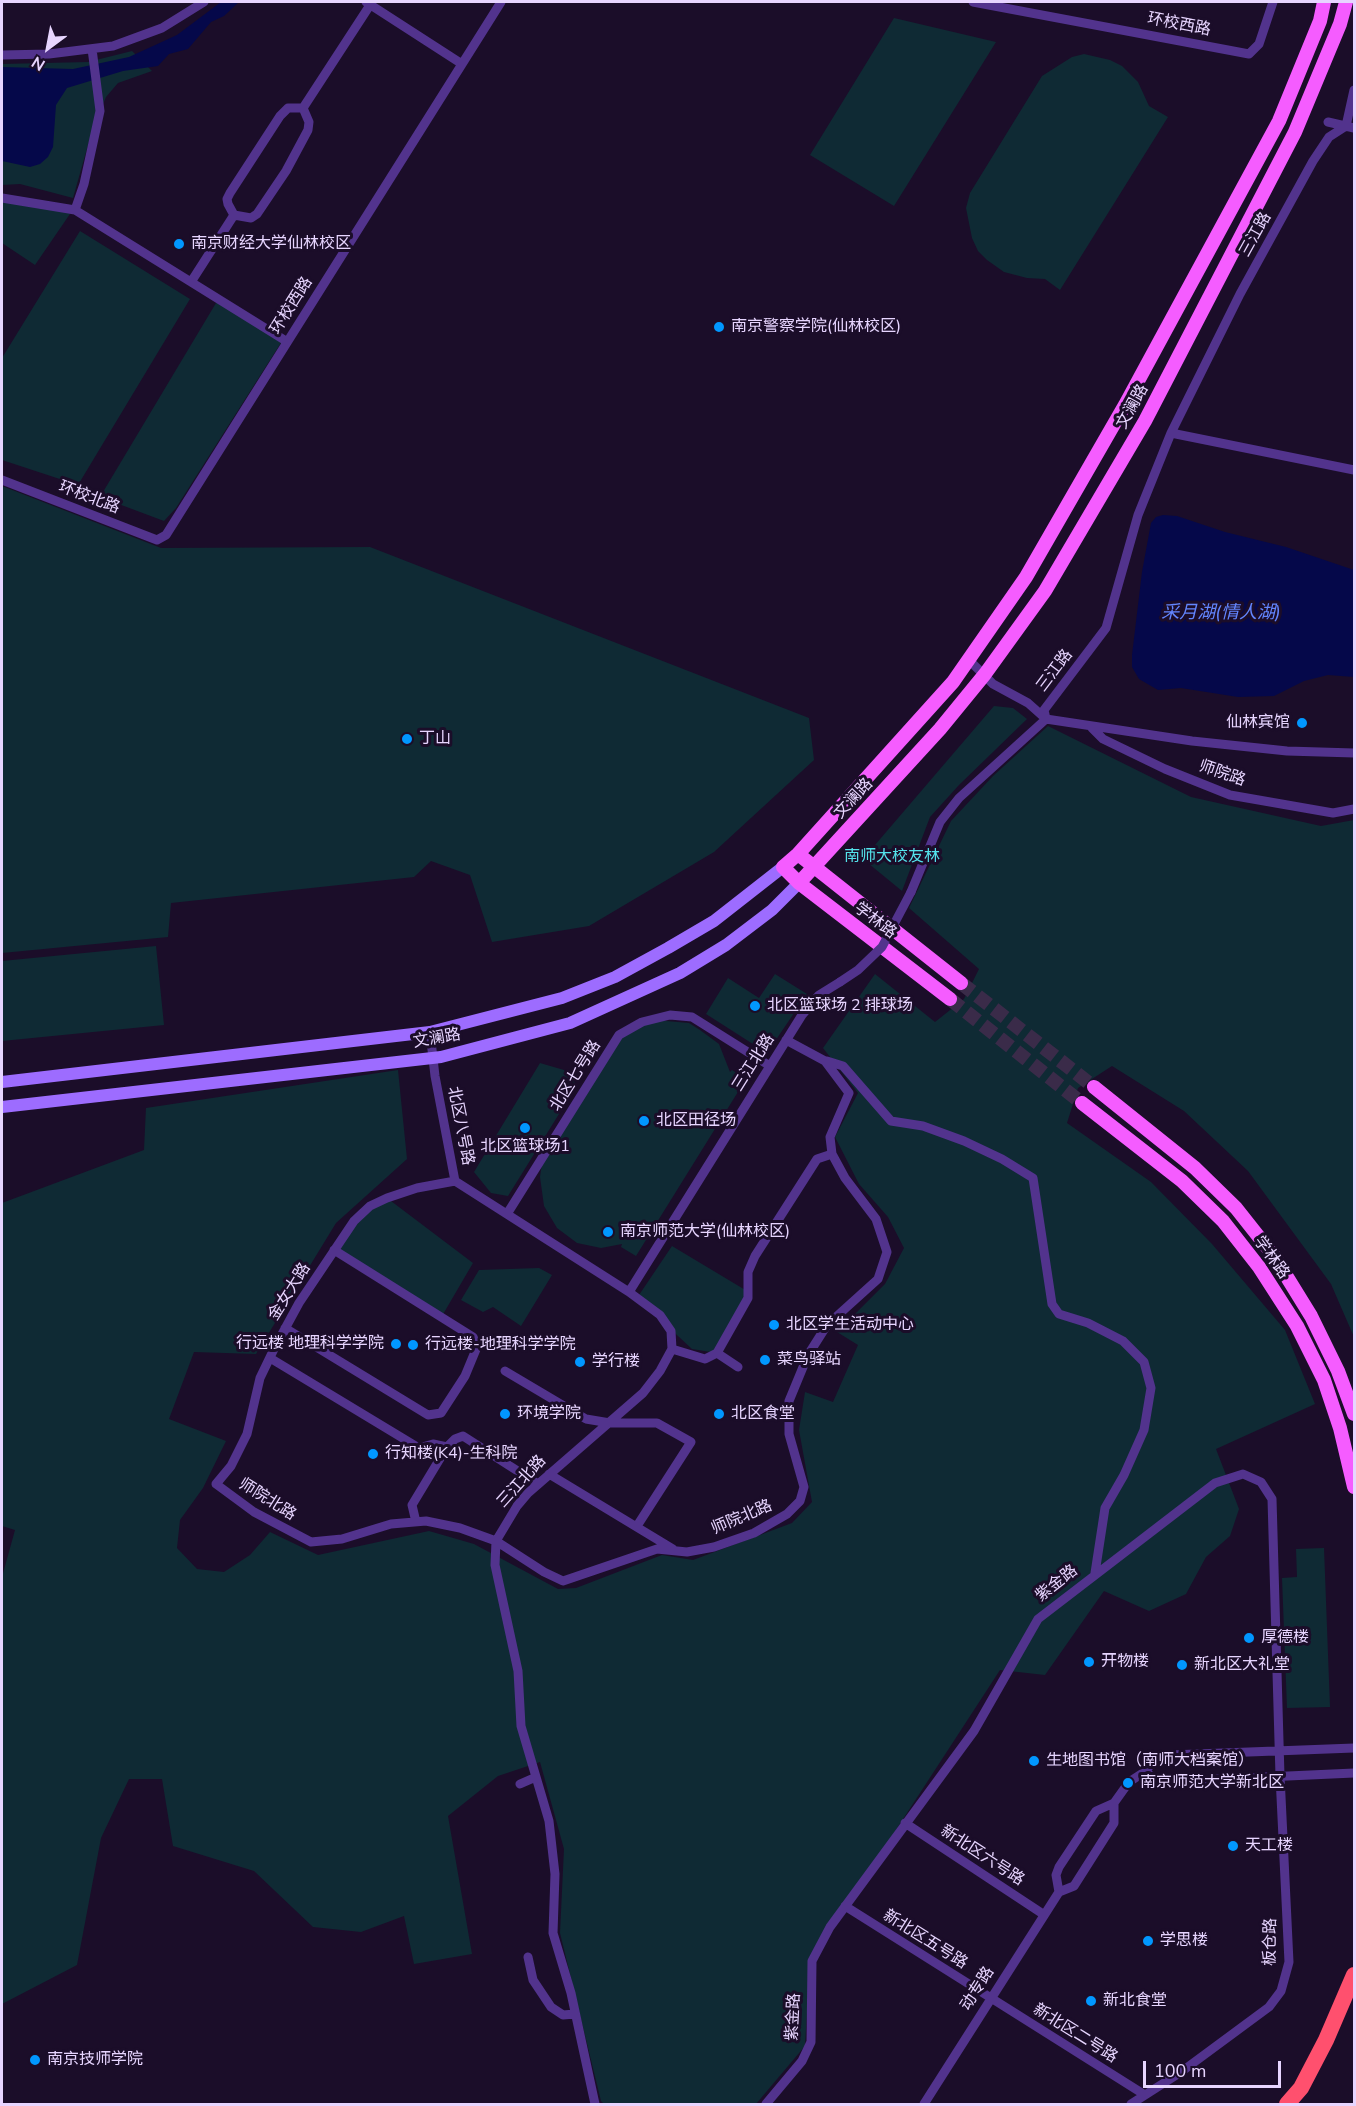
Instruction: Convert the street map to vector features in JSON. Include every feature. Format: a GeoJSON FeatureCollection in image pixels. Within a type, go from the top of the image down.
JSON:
{"type":"FeatureCollection","features":[{"type":"Feature","properties":{"kind":"highway"},"geometry":{"type":"LineString","coordinates":[[1287,2104],[1301,2088],[1326,2040],[1354,1975]]}},
{"type":"Feature","properties":{"kind":"main road","name":"文澜路"},"geometry":{"type":"LineString","coordinates":[[2,1082],[430,1032],[562,998],[615,977],[714,921],[783,867],[798,854],[953,682],[1032,567],[1125,405],[1279,121],[1320,21],[1324,2]]}},
{"type":"Feature","properties":{"kind":"main road","name":"文澜路"},"geometry":{"type":"LineString","coordinates":[[2,1107],[435,1058],[570,1023],[626,999],[680,973],[726,945],[772,909],[813,868],[940,729],[985,674],[1045,591],[1145,421],[1295,132],[1340,24],[1346,2]]}},
{"type":"Feature","properties":{"kind":"main road","name":"学林路"},"geometry":{"type":"LineString","coordinates":[[798,854],[961,983]]}},
{"type":"Feature","properties":{"kind":"main road","name":"学林路"},"geometry":{"type":"LineString","coordinates":[[783,867],[799,883],[950,999]]}},
{"type":"Feature","properties":{"kind":"main road","name":"学林路"},"geometry":{"type":"LineString","coordinates":[[1094,1087],[1195,1168],[1236,1208],[1274,1256],[1311,1316],[1338,1371],[1354,1414]]}},
{"type":"Feature","properties":{"kind":"main road","name":"学林路"},"geometry":{"type":"LineString","coordinates":[[1082,1103],[1182,1181],[1223,1221],[1259,1267],[1297,1326],[1324,1380],[1340,1428],[1354,1487]]}},
{"type":"Feature","properties":{"kind":"street"},"geometry":{"type":"LineString","coordinates":[[2,55],[49,54],[113,46],[162,28],[204,2]]}},
{"type":"Feature","properties":{"kind":"street"},"geometry":{"type":"LineString","coordinates":[[303,108],[369,2],[462,64]]}},
{"type":"Feature","properties":{"kind":"street","name":"环校西路"},"geometry":{"type":"LineString","coordinates":[[166,535],[501,2]]}},
{"type":"Feature","properties":{"kind":"street","name":"环校西路"},"geometry":{"type":"LineString","coordinates":[[974,2],[1014,5],[1250,54],[1259,44],[1273,2]]}},
{"type":"Feature","properties":{"kind":"street"},"geometry":{"type":"LineString","coordinates":[[75,210],[84,184],[100,111],[92,49]]}},
{"type":"Feature","properties":{"kind":"street"},"geometry":{"type":"LineString","coordinates":[[1328,122],[1351,127],[1354,90]]}},
{"type":"Feature","properties":{"kind":"street"},"geometry":{"type":"LineString","coordinates":[[234,215],[227,199],[280,116],[288,108],[303,108]]}},
{"type":"Feature","properties":{"kind":"street"},"geometry":{"type":"LineString","coordinates":[[234,215],[250,218],[257,214],[280,179],[308,130],[309,122],[303,108]]}},
{"type":"Feature","properties":{"kind":"street","name":"三江路"},"geometry":{"type":"LineString","coordinates":[[882,947],[911,892],[940,822],[959,798],[1046,719],[1044,710],[1106,628],[1138,515],[1171,433],[1240,294],[1313,161],[1329,137],[1351,127]]}},
{"type":"Feature","properties":{"kind":"street"},"geometry":{"type":"LineString","coordinates":[[2,198],[75,210],[286,341]]}},
{"type":"Feature","properties":{"kind":"street"},"geometry":{"type":"LineString","coordinates":[[191,282],[234,215]]}},
{"type":"Feature","properties":{"kind":"street"},"geometry":{"type":"LineString","coordinates":[[1171,433],[1354,470]]}},
{"type":"Feature","properties":{"kind":"street","name":"环校北路"},"geometry":{"type":"LineString","coordinates":[[2,480],[157,540],[166,535]]}},
{"type":"Feature","properties":{"kind":"street","name":"师院路"},"geometry":{"type":"LineString","coordinates":[[969,660],[993,684],[1028,703],[1046,719],[1092,728],[1287,752],[1354,753]]}},
{"type":"Feature","properties":{"kind":"street","name":"师院路"},"geometry":{"type":"LineString","coordinates":[[1092,728],[1103,739],[1165,769],[1230,795],[1333,813],[1354,809]]}},
{"type":"Feature","properties":{"kind":"street","name":"三江北路"},"geometry":{"type":"LineString","coordinates":[[629,1292],[786,1040],[819,995],[858,970],[882,947]]}},
{"type":"Feature","properties":{"kind":"street","name":"北区七号路"},"geometry":{"type":"LineString","coordinates":[[507,1214],[619,1035],[642,1023],[670,1015],[692,1017],[770,1066]]}},
{"type":"Feature","properties":{"kind":"street","name":"北区八号路"},"geometry":{"type":"LineString","coordinates":[[430,1032],[435,1058],[435,1076],[455,1181]]}},
{"type":"Feature","properties":{"kind":"street"},"geometry":{"type":"LineString","coordinates":[[786,1040],[825,1061],[843,1066],[891,1121],[923,1126],[964,1142],[1002,1159],[1033,1178],[1052,1304],[1059,1314],[1123,1341],[1144,1362],[1151,1388],[1144,1430],[1106,1508],[1095,1573]]}},
{"type":"Feature","properties":{"kind":"street"},"geometry":{"type":"LineString","coordinates":[[455,1181],[629,1292],[660,1315],[671,1330],[672,1349],[705,1359],[717,1353],[748,1298],[748,1272],[755,1256],[817,1160],[832,1154],[830,1137],[849,1093],[825,1061]]}},
{"type":"Feature","properties":{"kind":"street","name":"师院北路"},"geometry":{"type":"LineString","coordinates":[[216,1484],[254,1512],[311,1542],[342,1539],[391,1524],[426,1521],[460,1528],[496,1541],[544,1572],[563,1581],[657,1549],[678,1551],[714,1547],[754,1533],[787,1514],[800,1501],[804,1487],[789,1434],[789,1401],[808,1355],[827,1325],[878,1279],[886,1252],[876,1219],[845,1179],[832,1154]]}},
{"type":"Feature","properties":{"kind":"street","name":"金女大路"},"geometry":{"type":"LineString","coordinates":[[216,1484],[231,1466],[247,1434],[260,1378],[285,1328],[354,1221],[370,1206],[417,1188],[455,1181]]}},
{"type":"Feature","properties":{"kind":"street"},"geometry":{"type":"LineString","coordinates":[[285,1328],[428,1415],[441,1413],[465,1376],[477,1347],[473,1336],[334,1250]]}},
{"type":"Feature","properties":{"kind":"street","name":"三江北路"},"geometry":{"type":"LineString","coordinates":[[496,1541],[517,1506],[538,1484],[643,1393],[672,1349]]}},
{"type":"Feature","properties":{"kind":"street"},"geometry":{"type":"LineString","coordinates":[[717,1353],[738,1367]]}},
{"type":"Feature","properties":{"kind":"street"},"geometry":{"type":"LineString","coordinates":[[270,1358],[419,1448],[433,1444],[447,1447]]}},
{"type":"Feature","properties":{"kind":"street"},"geometry":{"type":"LineString","coordinates":[[505,1371],[586,1419],[610,1423],[657,1423],[691,1442],[637,1526]]}},
{"type":"Feature","properties":{"kind":"street"},"geometry":{"type":"LineString","coordinates":[[416,1522],[412,1505],[447,1447],[455,1439],[463,1436],[538,1484]]}},
{"type":"Feature","properties":{"kind":"street"},"geometry":{"type":"LineString","coordinates":[[549,1474],[678,1551]]}},
{"type":"Feature","properties":{"kind":"street","name":"紫金路"},"geometry":{"type":"LineString","coordinates":[[766,2104],[802,2061],[811,2042],[812,1961],[830,1927],[974,1731],[1038,1619],[1215,1483],[1243,1474],[1261,1482],[1272,1499],[1280,1776]]}},
{"type":"Feature","properties":{"kind":"street"},"geometry":{"type":"LineString","coordinates":[[496,1541],[495,1565],[518,1671],[521,1726],[549,1821],[555,1874],[553,1933],[575,2014],[595,2104]]}},
{"type":"Feature","properties":{"kind":"street"},"geometry":{"type":"LineString","coordinates":[[1059,1892],[1056,1875],[1059,1867],[1096,1811],[1114,1803],[1129,1782],[1146,1771],[1153,1761],[1170,1755],[1354,1748]]}},
{"type":"Feature","properties":{"kind":"street"},"geometry":{"type":"LineString","coordinates":[[1146,1771],[1156,1782],[1354,1773]]}},
{"type":"Feature","properties":{"kind":"street","name":"板仓路"},"geometry":{"type":"LineString","coordinates":[[1131,2104],[1240,2031],[1269,2007],[1281,1991],[1289,1962],[1280,1776]]}},
{"type":"Feature","properties":{"kind":"street"},"geometry":{"type":"LineString","coordinates":[[520,1784],[536,1777]]}},
{"type":"Feature","properties":{"kind":"street","name":"动专路"},"geometry":{"type":"LineString","coordinates":[[924,2104],[1043,1914],[1059,1892],[1074,1886],[1114,1823],[1114,1803]]}},
{"type":"Feature","properties":{"kind":"street","name":"新北区六号路"},"geometry":{"type":"LineString","coordinates":[[905,1823],[1043,1914]]}},
{"type":"Feature","properties":{"kind":"street","name":"新北区五号路"},"geometry":{"type":"LineString","coordinates":[[845,1906],[990,1998]]}},
{"type":"Feature","properties":{"kind":"street"},"geometry":{"type":"LineString","coordinates":[[528,1957],[533,1980],[551,2007],[563,2015],[575,2014]]}},
{"type":"Feature","properties":{"kind":"street","name":"新北区二号路"},"geometry":{"type":"LineString","coordinates":[[990,1998],[1145,2095]]}},
{"type":"Feature","properties":{"kind":"green space"},"geometry":{"type":"Polygon","coordinates":[[[894,18],[996,42],[894,206],[810,155],[894,18]]]}},
{"type":"Feature","properties":{"kind":"green space"},"geometry":{"type":"Polygon","coordinates":[[[132,51],[152,71],[118,83],[106,97],[92,131],[73,198],[20,184],[2,185],[2,64],[88,62],[132,51]]]}},
{"type":"Feature","properties":{"kind":"green space"},"geometry":{"type":"Polygon","coordinates":[[[1084,54],[1110,60],[1122,66],[1138,82],[1149,106],[1168,117],[1060,290],[1045,279],[1027,278],[1004,272],[987,260],[978,251],[972,238],[966,208],[970,193],[1042,76],[1072,57],[1084,54]]]}},
{"type":"Feature","properties":{"kind":"green space"},"geometry":{"type":"Polygon","coordinates":[[[2,198],[72,211],[35,265],[2,243],[2,198]]]}},
{"type":"Feature","properties":{"kind":"green space"},"geometry":{"type":"Polygon","coordinates":[[[80,231],[190,299],[78,485],[2,460],[2,358],[80,231]]]}},
{"type":"Feature","properties":{"kind":"green space"},"geometry":{"type":"Polygon","coordinates":[[[219,298],[284,338],[176,508],[164,521],[100,497],[219,298]]]}},
{"type":"Feature","properties":{"kind":"green space","name":"丁山"},"geometry":{"type":"Polygon","coordinates":[[[2,486],[161,548],[370,547],[809,718],[814,760],[714,852],[589,926],[492,942],[470,875],[431,861],[414,877],[171,903],[168,937],[2,953],[2,486]]]}},
{"type":"Feature","properties":{"kind":"green space","name":"南师大校友林"},"geometry":{"type":"Polygon","coordinates":[[[994,706],[1013,708],[1027,719],[959,785],[930,817],[902,891],[863,859],[994,706]]]}},
{"type":"Feature","properties":{"kind":"green space"},"geometry":{"type":"Polygon","coordinates":[[[1048,726],[1191,797],[1321,826],[1354,820],[1354,1337],[1331,1284],[1248,1171],[1184,1111],[1112,1066],[1078,1088],[1067,1123],[1151,1182],[1212,1244],[1285,1330],[1315,1404],[1216,1449],[1239,1509],[1230,1536],[1206,1557],[1186,1594],[1149,1611],[1104,1591],[1045,1675],[1000,1670],[810,1962],[805,2046],[756,2104],[604,2104],[601,2101],[560,1933],[564,1849],[540,1762],[498,1776],[448,1816],[472,1954],[414,1964],[404,1916],[361,1932],[313,1927],[254,1871],[173,1846],[162,1779],[129,1779],[101,1838],[77,1965],[2,2004],[2,1577],[15,1530],[2,1526],[2,1203],[144,1150],[146,1108],[398,1070],[407,1159],[336,1223],[256,1354],[194,1352],[169,1419],[226,1441],[203,1488],[180,1520],[177,1548],[197,1569],[224,1572],[250,1555],[270,1532],[318,1555],[429,1531],[474,1544],[558,1589],[576,1588],[662,1555],[693,1560],[792,1523],[812,1502],[799,1430],[805,1392],[833,1402],[858,1345],[837,1332],[885,1284],[904,1248],[888,1217],[859,1184],[835,1137],[858,1093],[823,1048],[875,974],[935,1022],[964,999],[979,969],[909,908],[951,821],[993,776],[1048,726]]]}},
{"type":"Feature","properties":{"kind":"green space"},"geometry":{"type":"Polygon","coordinates":[[[156,946],[164,1025],[2,1041],[2,961],[156,946]]]}},
{"type":"Feature","properties":{"kind":"green space","name":"北区篮球场 2 排球场"},"geometry":{"type":"Polygon","coordinates":[[[775,974],[807,994],[767,1053],[706,1014],[728,978],[759,998],[775,974]]]}},
{"type":"Feature","properties":{"kind":"green space","name":"北区田径场"},"geometry":{"type":"Polygon","coordinates":[[[655,1020],[689,1023],[700,1030],[719,1044],[730,1072],[732,1070],[746,1079],[636,1256],[621,1247],[622,1244],[601,1248],[577,1243],[557,1228],[544,1206],[540,1177],[542,1163],[623,1035],[655,1020]]]}},
{"type":"Feature","properties":{"kind":"green space","name":"北区篮球场1"},"geometry":{"type":"Polygon","coordinates":[[[540,1063],[564,1070],[577,1085],[508,1196],[491,1193],[474,1172],[540,1063]]]}},
{"type":"Feature","properties":{"kind":"green space"},"geometry":{"type":"Polygon","coordinates":[[[387,1198],[473,1263],[442,1316],[334,1250],[354,1221],[387,1198]]]}},
{"type":"Feature","properties":{"kind":"green space"},"geometry":{"type":"Polygon","coordinates":[[[672,1246],[747,1291],[717,1353],[692,1349],[637,1298],[672,1246]]]}},
{"type":"Feature","properties":{"kind":"green space"},"geometry":{"type":"Polygon","coordinates":[[[539,1268],[552,1275],[521,1326],[493,1307],[483,1312],[461,1300],[479,1270],[539,1268]]]}},
{"type":"Feature","properties":{"kind":"green space"},"geometry":{"type":"Polygon","coordinates":[[[1324,1548],[1330,1707],[1287,1708],[1282,1578],[1297,1577],[1296,1549],[1324,1548]]]}},
{"type":"Feature","properties":{"kind":"water"},"geometry":{"type":"Polygon","coordinates":[[[221,2],[239,2],[224,16],[211,22],[188,49],[169,54],[158,66],[123,71],[67,88],[56,105],[53,147],[48,157],[40,164],[30,167],[2,161],[2,67],[73,69],[129,57],[177,35],[221,2]]]}},
{"type":"Feature","properties":{"kind":"water","name":"采月湖(情人湖)"},"geometry":{"type":"Polygon","coordinates":[[[1177,516],[1225,532],[1286,547],[1354,570],[1354,677],[1328,675],[1304,681],[1274,696],[1238,697],[1181,688],[1158,690],[1139,679],[1132,667],[1132,655],[1142,572],[1151,523],[1156,517],[1177,516]]]}},
{"type":"Feature","properties":{"kind":"tunnel"},"geometry":{"type":"LineString","coordinates":[[961,983],[1094,1087]]}},
{"type":"Feature","properties":{"kind":"tunnel"},"geometry":{"type":"LineString","coordinates":[[950,999],[1082,1103]]}},
{"type":"Feature","properties":{"kind":"place","name":"南京财经大学仙林校区"},"geometry":{"type":"Point","coordinates":[179,244]}},
{"type":"Feature","properties":{"kind":"place","name":"南京警察学院(仙林校区)"},"geometry":{"type":"Point","coordinates":[719,327]}},
{"type":"Feature","properties":{"kind":"place","name":"仙林宾馆"},"geometry":{"type":"Point","coordinates":[1302,723]}},
{"type":"Feature","properties":{"kind":"place","name":"丁山"},"geometry":{"type":"Point","coordinates":[407,739]}},
{"type":"Feature","properties":{"kind":"place","name":"北区篮球场 2 排球场"},"geometry":{"type":"Point","coordinates":[755,1006]}},
{"type":"Feature","properties":{"kind":"place","name":"北区田径场"},"geometry":{"type":"Point","coordinates":[644,1121]}},
{"type":"Feature","properties":{"kind":"place","name":"北区篮球场1"},"geometry":{"type":"Point","coordinates":[525,1128]}},
{"type":"Feature","properties":{"kind":"place","name":"南京师范大学(仙林校区)"},"geometry":{"type":"Point","coordinates":[608,1232]}},
{"type":"Feature","properties":{"kind":"place","name":"北区学生活动中心"},"geometry":{"type":"Point","coordinates":[774,1325]}},
{"type":"Feature","properties":{"kind":"place","name":"行远楼 地理科学学院"},"geometry":{"type":"Point","coordinates":[396,1344]}},
{"type":"Feature","properties":{"kind":"place","name":"行远楼-地理科学学院"},"geometry":{"type":"Point","coordinates":[413,1345]}},
{"type":"Feature","properties":{"kind":"place","name":"菜鸟驿站"},"geometry":{"type":"Point","coordinates":[765,1360]}},
{"type":"Feature","properties":{"kind":"place","name":"学行楼"},"geometry":{"type":"Point","coordinates":[580,1362]}},
{"type":"Feature","properties":{"kind":"place","name":"环境学院"},"geometry":{"type":"Point","coordinates":[505,1414]}},
{"type":"Feature","properties":{"kind":"place","name":"北区食堂"},"geometry":{"type":"Point","coordinates":[719,1414]}},
{"type":"Feature","properties":{"kind":"place","name":"行知楼(K4)-生科院"},"geometry":{"type":"Point","coordinates":[373,1454]}},
{"type":"Feature","properties":{"kind":"place","name":"厚德楼"},"geometry":{"type":"Point","coordinates":[1249,1638]}},
{"type":"Feature","properties":{"kind":"place","name":"开物楼"},"geometry":{"type":"Point","coordinates":[1089,1662]}},
{"type":"Feature","properties":{"kind":"place","name":"新北区大礼堂"},"geometry":{"type":"Point","coordinates":[1182,1665]}},
{"type":"Feature","properties":{"kind":"place","name":"生地图书馆（南师大档案馆）"},"geometry":{"type":"Point","coordinates":[1034,1761]}},
{"type":"Feature","properties":{"kind":"place","name":"南京师范大学新北区"},"geometry":{"type":"Point","coordinates":[1128,1783]}},
{"type":"Feature","properties":{"kind":"place","name":"天工楼"},"geometry":{"type":"Point","coordinates":[1233,1846]}},
{"type":"Feature","properties":{"kind":"place","name":"学思楼"},"geometry":{"type":"Point","coordinates":[1148,1941]}},
{"type":"Feature","properties":{"kind":"place","name":"新北食堂"},"geometry":{"type":"Point","coordinates":[1091,2001]}},
{"type":"Feature","properties":{"kind":"place","name":"南京技师学院"},"geometry":{"type":"Point","coordinates":[35,2060]}}]}
